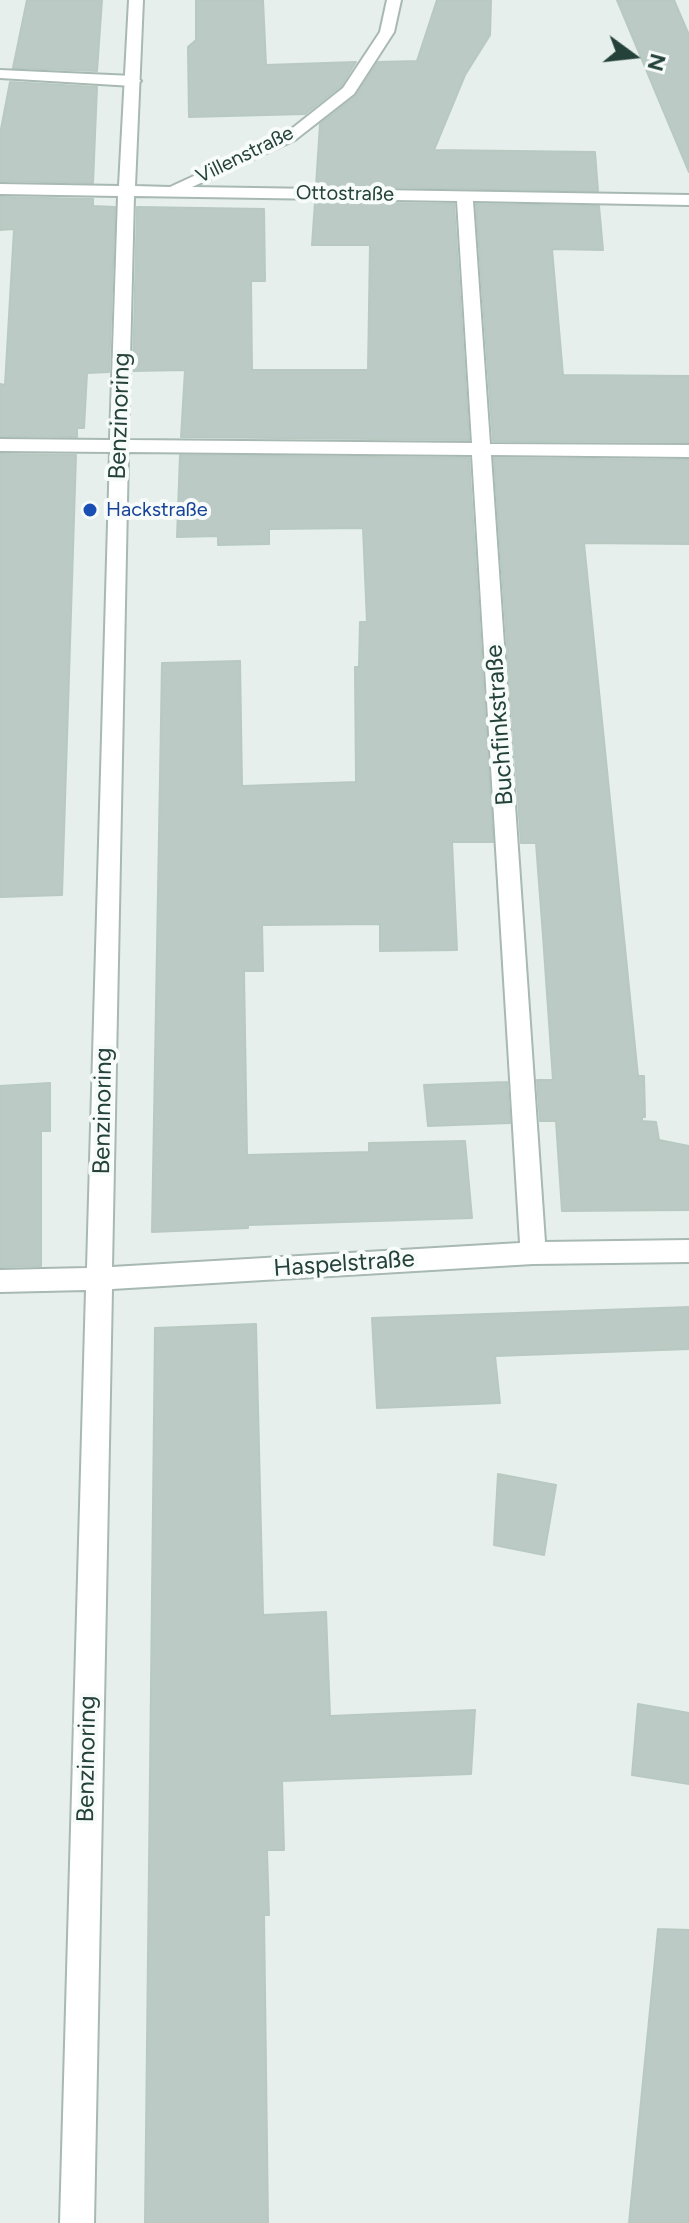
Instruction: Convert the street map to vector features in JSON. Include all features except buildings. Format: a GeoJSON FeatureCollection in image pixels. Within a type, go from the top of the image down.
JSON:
{"type":"FeatureCollection","features":[{"type":"Feature","properties":{"kind":"street","name":"Benzinoring"},"geometry":{"type":"LineString","coordinates":[[77,2223],[120,444],[136,0]]}},
{"type":"Feature","properties":{"kind":"street","name":"Villenstraße"},"geometry":{"type":"LineString","coordinates":[[171,190],[290,137],[349,91],[387,32],[394,0]]}},
{"type":"Feature","properties":{"kind":"street"},"geometry":{"type":"LineString","coordinates":[[0,74],[133,81]]}},
{"type":"Feature","properties":{"kind":"street","name":"Ottostraße"},"geometry":{"type":"LineString","coordinates":[[0,189],[689,200]]}},
{"type":"Feature","properties":{"kind":"street","name":"Buchfinkstraße"},"geometry":{"type":"LineString","coordinates":[[465,197],[533,1253]]}},
{"type":"Feature","properties":{"kind":"street"},"geometry":{"type":"LineString","coordinates":[[0,445],[689,451]]}},
{"type":"Feature","properties":{"kind":"street","name":"Haspelstraße"},"geometry":{"type":"LineString","coordinates":[[0,1281],[533,1253],[689,1251]]}},
{"type":"Feature","properties":{"kind":"place","name":"Hackstraße"},"geometry":{"type":"Point","coordinates":[90,510]}}]}
